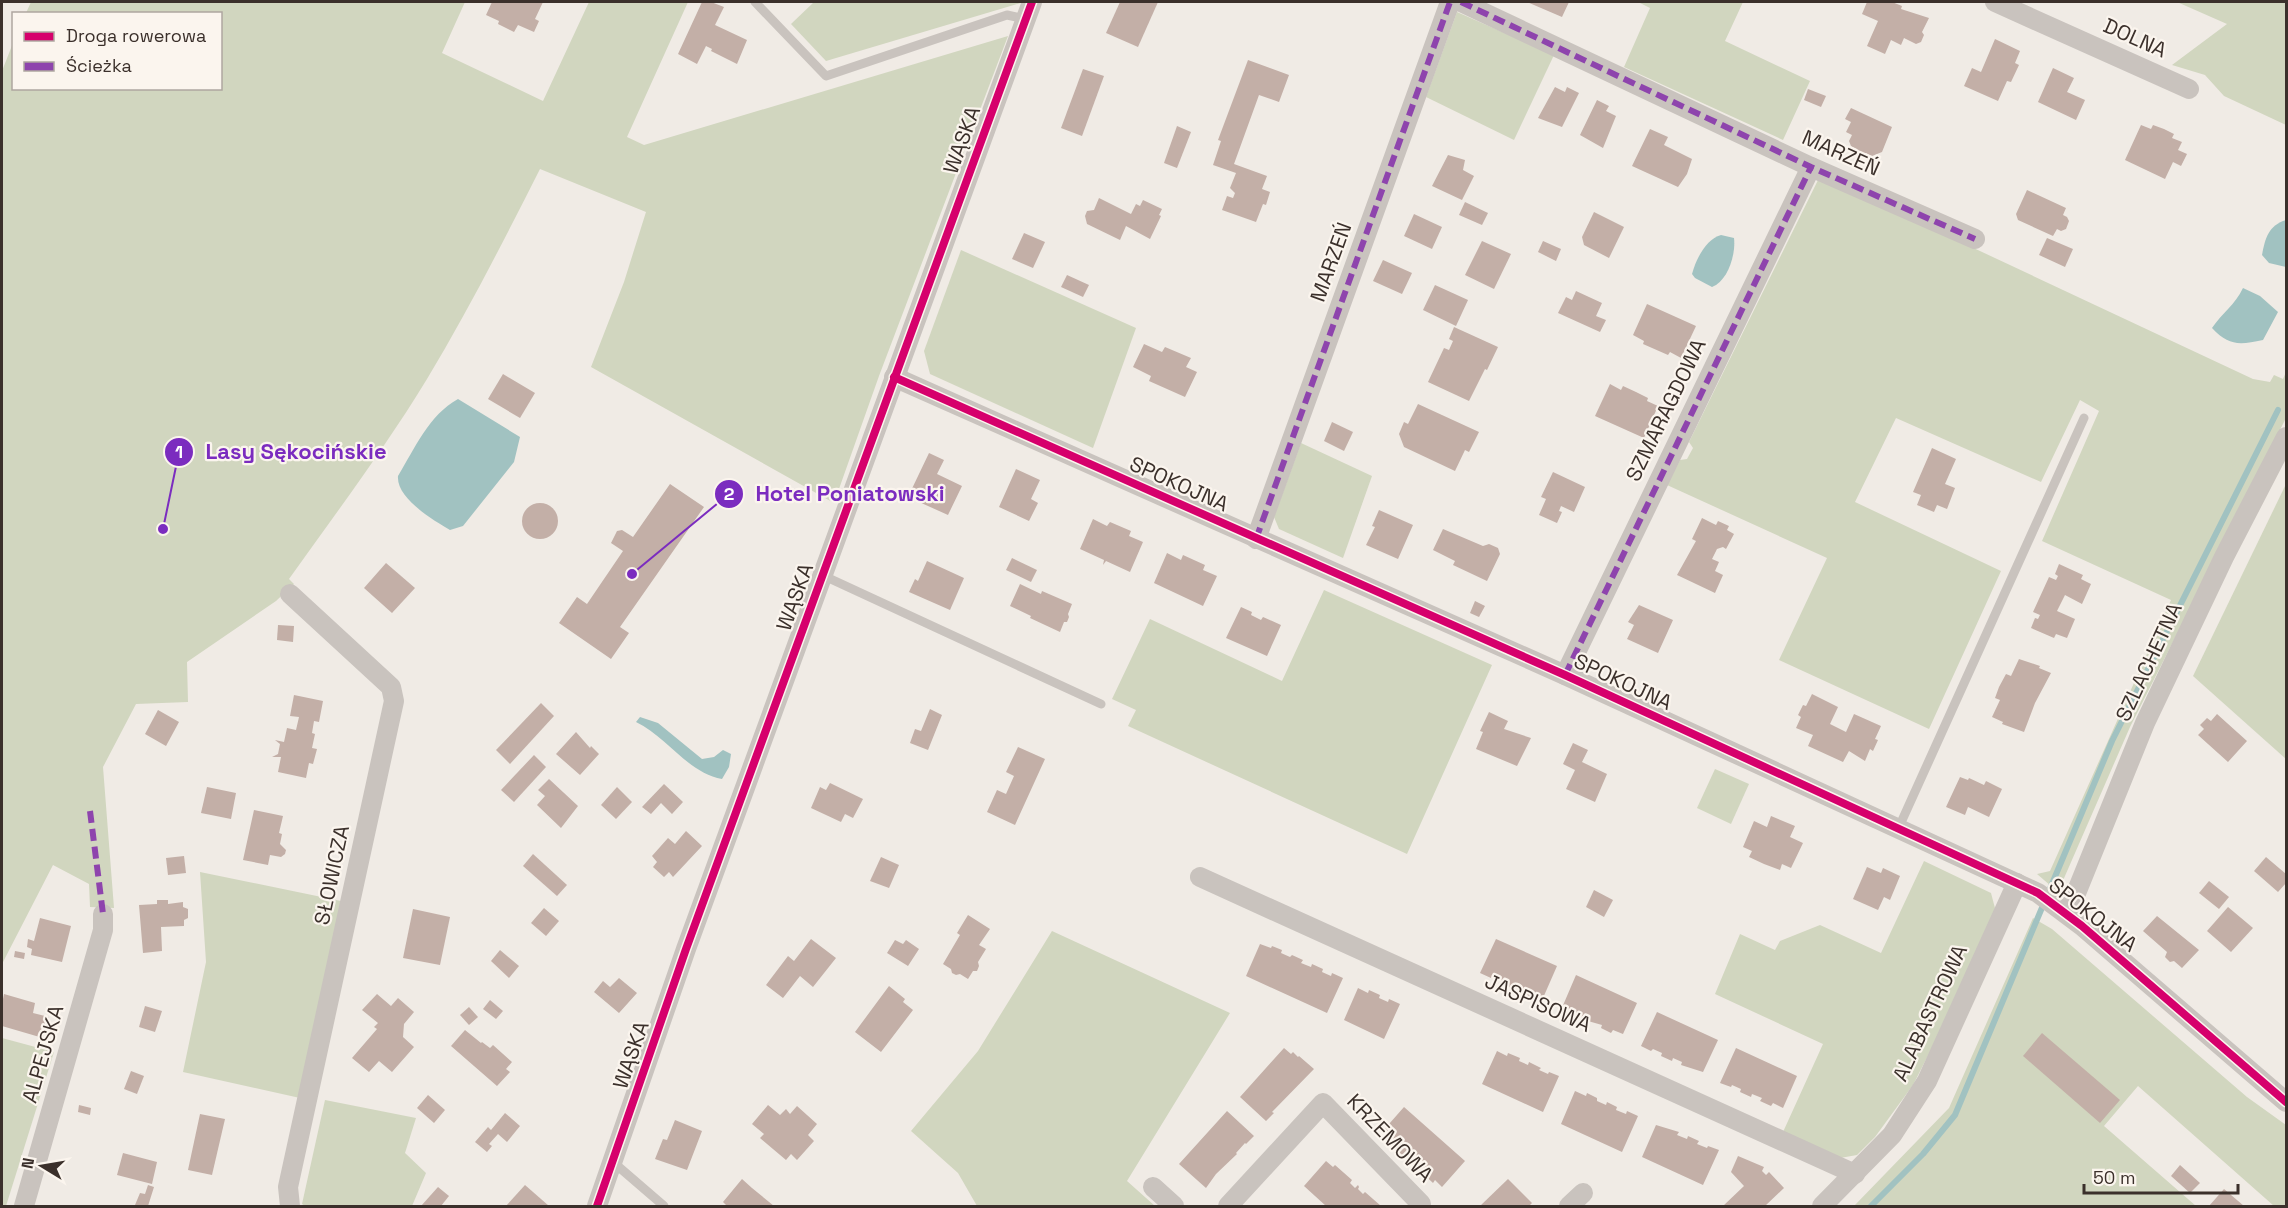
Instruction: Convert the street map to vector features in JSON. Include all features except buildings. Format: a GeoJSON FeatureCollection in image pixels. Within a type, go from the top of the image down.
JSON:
{"type":"FeatureCollection","features":[{"type":"Feature","properties":{"kind":"street","name":"MARZEŃ"},"geometry":{"type":"LineString","coordinates":[[1256,539],[1450,2]]}},
{"type":"Feature","properties":{"kind":"street","name":"MARZEŃ"},"geometry":{"type":"LineString","coordinates":[[1461,2],[1811,167],[1975,239]]}},
{"type":"Feature","properties":{"kind":"street","name":"DOLNA"},"geometry":{"type":"LineString","coordinates":[[1995,2],[2189,88]]}},
{"type":"Feature","properties":{"kind":"street","name":"WĄSKA"},"geometry":{"type":"LineString","coordinates":[[597,1206],[686,949],[1029,10]]}},
{"type":"Feature","properties":{"kind":"street","name":"SZMARAGDOWA"},"geometry":{"type":"LineString","coordinates":[[1564,675],[1811,167]]}},
{"type":"Feature","properties":{"kind":"street","name":"SPOKOJNA"},"geometry":{"type":"LineString","coordinates":[[894,377],[1564,675],[2017,882],[2053,903],[2286,1102]]}},
{"type":"Feature","properties":{"kind":"street","name":"SZLACHETNA"},"geometry":{"type":"LineString","coordinates":[[2053,903],[2286,437]]}},
{"type":"Feature","properties":{"kind":"street","name":"SŁOWICZA"},"geometry":{"type":"LineString","coordinates":[[290,594],[391,687],[394,701],[288,1187],[290,1206]]}},
{"type":"Feature","properties":{"kind":"street","name":"JASPISOWA"},"geometry":{"type":"LineString","coordinates":[[1200,877],[1855,1174]]}},
{"type":"Feature","properties":{"kind":"street","name":"ALABASTROWA"},"geometry":{"type":"LineString","coordinates":[[1822,1206],[1892,1135],[1927,1081],[2017,882]]}},
{"type":"Feature","properties":{"kind":"street","name":"ALPEJSKA"},"geometry":{"type":"LineString","coordinates":[[24,1206],[103,930],[103,914]]}},
{"type":"Feature","properties":{"kind":"street","name":"KRZEMOWA"},"geometry":{"type":"LineString","coordinates":[[1228,1206],[1323,1103],[1421,1204]]}},
{"type":"Feature","properties":{"kind":"street"},"geometry":{"type":"LineString","coordinates":[[1153,1186],[1174,1206]]}},
{"type":"Feature","properties":{"kind":"lane"},"geometry":{"type":"LineString","coordinates":[[755,2],[826,76],[1007,15],[1029,10]]}},
{"type":"Feature","properties":{"kind":"lane"},"geometry":{"type":"LineString","coordinates":[[1899,827],[2084,418]]}},
{"type":"Feature","properties":{"kind":"lane"},"geometry":{"type":"LineString","coordinates":[[822,575],[1101,704]]}},
{"type":"Feature","properties":{"kind":"lane"},"geometry":{"type":"LineString","coordinates":[[613,1162],[664,1206]]}},
{"type":"Feature","properties":{"kind":"green space"},"geometry":{"type":"Polygon","coordinates":[[[31,2],[465,2],[442,53],[543,101],[589,2],[688,2],[627,137],[644,145],[1008,36],[879,376],[834,503],[591,367],[624,282],[646,212],[540,169],[499,249],[427,379],[377,455],[289,579],[294,584],[276,601],[187,662],[188,702],[136,704],[103,767],[114,908],[90,907],[89,884],[53,865],[2,964],[2,71],[12,46],[12,90],[222,90],[222,12],[26,12],[31,2]]]}},
{"type":"Feature","properties":{"kind":"green space"},"geometry":{"type":"Polygon","coordinates":[[[814,2],[1024,2],[826,61],[791,24],[814,2]]]}},
{"type":"Feature","properties":{"kind":"green space"},"geometry":{"type":"Polygon","coordinates":[[[1638,2],[1743,2],[1725,41],[1810,81],[1783,140],[1624,67],[1650,8],[1638,2]]]}},
{"type":"Feature","properties":{"kind":"green space"},"geometry":{"type":"Polygon","coordinates":[[[2177,2],[2286,2],[2286,125],[2224,96],[2205,75],[2172,65],[2227,24],[2177,2]]]}},
{"type":"Feature","properties":{"kind":"green space"},"geometry":{"type":"Polygon","coordinates":[[[1457,12],[1554,55],[1514,140],[1426,97],[1457,12]]]}},
{"type":"Feature","properties":{"kind":"green space"},"geometry":{"type":"Polygon","coordinates":[[[1820,176],[2253,379],[2270,382],[2274,375],[2283,379],[2286,372],[2286,418],[2130,727],[2058,892],[2037,874],[2050,871],[2171,600],[2042,541],[2099,411],[2080,400],[2041,482],[1896,418],[1855,502],[2001,571],[1929,729],[1779,660],[1827,558],[1667,485],[1680,460],[1687,459],[1693,448],[1689,442],[1820,176]]]}},
{"type":"Feature","properties":{"kind":"green space"},"geometry":{"type":"Polygon","coordinates":[[[961,250],[1136,328],[1093,448],[930,374],[924,351],[961,250]]]}},
{"type":"Feature","properties":{"kind":"green space"},"geometry":{"type":"Polygon","coordinates":[[[1301,443],[1372,476],[1343,558],[1279,529],[1274,517],[1301,443]]]}},
{"type":"Feature","properties":{"kind":"green space"},"geometry":{"type":"Polygon","coordinates":[[[2286,484],[2286,759],[2193,676],[2286,484]]]}},
{"type":"Feature","properties":{"kind":"green space"},"geometry":{"type":"Polygon","coordinates":[[[1324,590],[1492,665],[1407,854],[1128,726],[1136,710],[1112,699],[1150,619],[1282,681],[1324,590]]]}},
{"type":"Feature","properties":{"kind":"green space"},"geometry":{"type":"Polygon","coordinates":[[[1715,769],[1749,784],[1731,824],[1697,808],[1715,769]]]}},
{"type":"Feature","properties":{"kind":"green space"},"geometry":{"type":"Polygon","coordinates":[[[1924,861],[1991,893],[1996,912],[1913,1085],[1875,1137],[1857,1155],[1840,1158],[1783,1132],[1823,1044],[1715,994],[1740,934],[1775,950],[1780,941],[1820,925],[1881,953],[1924,861]]]}},
{"type":"Feature","properties":{"kind":"green space"},"geometry":{"type":"Polygon","coordinates":[[[200,872],[341,901],[300,1098],[183,1072],[206,962],[200,872]]]}},
{"type":"Feature","properties":{"kind":"green space"},"geometry":{"type":"Polygon","coordinates":[[[2033,918],[2052,929],[2247,1097],[2286,1125],[2286,1206],[2274,1206],[2138,1086],[2104,1126],[2196,1206],[1854,1206],[1949,1108],[2033,918]]]}},
{"type":"Feature","properties":{"kind":"green space"},"geometry":{"type":"Polygon","coordinates":[[[1052,931],[1230,1013],[1127,1181],[1155,1206],[977,1206],[958,1173],[911,1131],[978,1051],[1052,931]]]}},
{"type":"Feature","properties":{"kind":"green space"},"geometry":{"type":"Polygon","coordinates":[[[2,1038],[54,1052],[6,1206],[2,1206],[2,1038]]]}},
{"type":"Feature","properties":{"kind":"green space"},"geometry":{"type":"Polygon","coordinates":[[[325,1100],[416,1118],[405,1153],[426,1173],[412,1206],[305,1206],[302,1204],[325,1100]]]}},
{"type":"Feature","properties":{"kind":"water"},"geometry":{"type":"Polygon","coordinates":[[[2286,220],[2286,267],[2269,263],[2262,255],[2269,233],[2276,225],[2286,220]]]}},
{"type":"Feature","properties":{"kind":"water"},"geometry":{"type":"Polygon","coordinates":[[[1721,235],[1734,238],[1734,252],[1727,273],[1718,284],[1712,287],[1692,274],[1702,250],[1721,235]]]}},
{"type":"Feature","properties":{"kind":"water"},"geometry":{"type":"Polygon","coordinates":[[[2243,288],[2260,296],[2278,312],[2263,340],[2235,343],[2224,338],[2212,328],[2243,288]]]}},
{"type":"Feature","properties":{"kind":"water"},"geometry":{"type":"Polygon","coordinates":[[[458,399],[520,437],[514,462],[463,526],[450,530],[409,500],[399,484],[398,476],[431,423],[458,399]]]}},
{"type":"Feature","properties":{"kind":"water"},"geometry":{"type":"Polygon","coordinates":[[[640,717],[658,723],[702,759],[714,757],[723,750],[731,754],[729,767],[722,779],[699,770],[688,762],[658,736],[636,722],[640,717]]]}},
{"type":"Feature","properties":{"kind":"waterway"},"geometry":{"type":"LineString","coordinates":[[1871,1206],[1923,1154],[1955,1115],[2112,741],[2278,410]]}},
{"type":"Feature","properties":{"kind":"marked path"},"geometry":{"type":"LineString","coordinates":[[1256,539],[1450,2]]}},
{"type":"Feature","properties":{"kind":"marked path"},"geometry":{"type":"LineString","coordinates":[[1461,2],[1811,167],[1975,239]]}},
{"type":"Feature","properties":{"kind":"marked path"},"geometry":{"type":"LineString","coordinates":[[1565,675],[1811,167]]}},
{"type":"Feature","properties":{"kind":"marked path"},"geometry":{"type":"LineString","coordinates":[[90,811],[103,914]]}},
{"type":"Feature","properties":{"kind":"cycle path"},"geometry":{"type":"LineString","coordinates":[[597,1206],[686,949],[1032,2]]}},
{"type":"Feature","properties":{"kind":"cycle path"},"geometry":{"type":"LineString","coordinates":[[894,377],[1565,675],[2038,893],[2082,926],[2286,1102]]}},
{"type":"Feature","properties":{"kind":"place","name":"Lasy Sękocińskie"},"geometry":{"type":"Point","coordinates":[163,529]}},
{"type":"Feature","properties":{"kind":"place","name":"Hotel Poniatowski"},"geometry":{"type":"Point","coordinates":[632,574]}}]}
